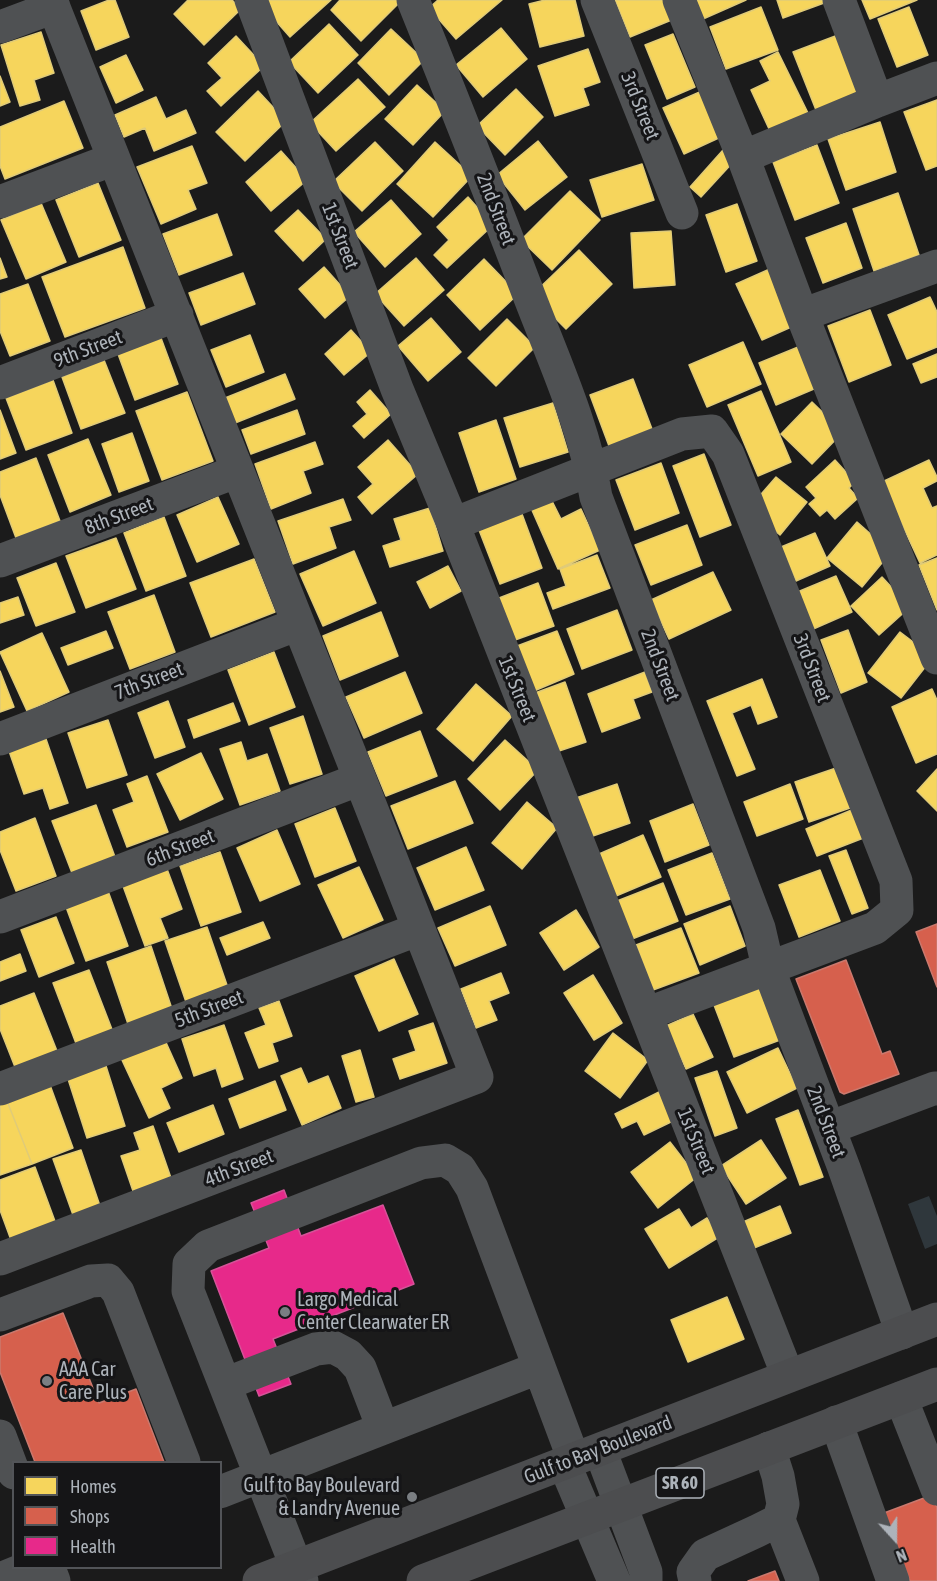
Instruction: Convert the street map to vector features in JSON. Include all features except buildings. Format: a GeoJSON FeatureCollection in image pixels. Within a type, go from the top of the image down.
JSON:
{"type":"FeatureCollection","features":[{"type":"Feature","properties":{"kind":"main road","name":"Gulf to Bay Boulevard"},"geometry":{"type":"LineString","coordinates":[[259,1581],[299,1574],[579,1458],[937,1319]]}},
{"type":"Feature","properties":{"kind":"main road","name":"SR 60"},"geometry":{"type":"LineString","coordinates":[[423,1581],[937,1384]]}},
{"type":"Feature","properties":{"kind":"street","name":"1st Street"},"geometry":{"type":"LineString","coordinates":[[251,0],[397,389],[453,524],[789,1376]]}},
{"type":"Feature","properties":{"kind":"street","name":"2nd Street"},"geometry":{"type":"LineString","coordinates":[[413,0],[463,123],[572,407],[592,470],[596,497],[755,917],[768,967],[829,1128],[902,1333]]}},
{"type":"Feature","properties":{"kind":"street","name":"3rd Street"},"geometry":{"type":"LineString","coordinates":[[597,0],[682,213]]}},
{"type":"Feature","properties":{"kind":"street"},"geometry":{"type":"LineString","coordinates":[[679,0],[743,157],[802,315],[937,657]]}},
{"type":"Feature","properties":{"kind":"street"},"geometry":{"type":"LineString","coordinates":[[839,0],[877,100]]}},
{"type":"Feature","properties":{"kind":"street"},"geometry":{"type":"LineString","coordinates":[[0,27],[53,3],[418,929]]}},
{"type":"Feature","properties":{"kind":"street"},"geometry":{"type":"LineString","coordinates":[[743,157],[877,100],[937,78]]}},
{"type":"Feature","properties":{"kind":"street"},"geometry":{"type":"LineString","coordinates":[[0,202],[114,159]]}},
{"type":"Feature","properties":{"kind":"street"},"geometry":{"type":"LineString","coordinates":[[802,315],[937,266]]}},
{"type":"Feature","properties":{"kind":"street","name":"9th Street"},"geometry":{"type":"LineString","coordinates":[[0,382],[177,315]]}},
{"type":"Feature","properties":{"kind":"street","name":"3rd Street"},"geometry":{"type":"LineString","coordinates":[[592,470],[682,434],[712,431],[728,454],[896,881],[897,909],[875,928],[768,967]]}},
{"type":"Feature","properties":{"kind":"street"},"geometry":{"type":"LineString","coordinates":[[453,524],[592,470]]}},
{"type":"Feature","properties":{"kind":"street","name":"8th Street"},"geometry":{"type":"LineString","coordinates":[[0,561],[238,471]]}},
{"type":"Feature","properties":{"kind":"street","name":"7th Street"},"geometry":{"type":"LineString","coordinates":[[0,739],[298,624]]}},
{"type":"Feature","properties":{"kind":"street","name":"6th Street"},"geometry":{"type":"LineString","coordinates":[[0,917],[360,778]]}},
{"type":"Feature","properties":{"kind":"street","name":"4th Street"},"geometry":{"type":"LineString","coordinates":[[0,1259],[477,1077],[418,929]]}},
{"type":"Feature","properties":{"kind":"street","name":"5th Street"},"geometry":{"type":"LineString","coordinates":[[0,1089],[418,929]]}},
{"type":"Feature","properties":{"kind":"street"},"geometry":{"type":"LineString","coordinates":[[646,1014],[768,967]]}},
{"type":"Feature","properties":{"kind":"street"},"geometry":{"type":"LineString","coordinates":[[829,1128],[937,1089]]}},
{"type":"Feature","properties":{"kind":"street"},"geometry":{"type":"LineString","coordinates":[[299,1574],[188,1291],[189,1264],[208,1246],[421,1163],[445,1160],[460,1169],[472,1188],[538,1368],[579,1458],[587,1518],[614,1581]]}},
{"type":"Feature","properties":{"kind":"street"},"geometry":{"type":"LineString","coordinates":[[0,1315],[91,1281],[108,1280],[118,1292],[184,1461]]}},
{"type":"Feature","properties":{"kind":"street"},"geometry":{"type":"LineString","coordinates":[[225,1384],[316,1348],[333,1347],[348,1355],[360,1368],[383,1428]]}},
{"type":"Feature","properties":{"kind":"street"},"geometry":{"type":"LineString","coordinates":[[222,1491],[538,1368]]}},
{"type":"Feature","properties":{"kind":"street"},"geometry":{"type":"LineString","coordinates":[[901,1398],[937,1489]]}},
{"type":"Feature","properties":{"kind":"street"},"geometry":{"type":"LineString","coordinates":[[836,1422],[893,1581]]}},
{"type":"Feature","properties":{"kind":"street"},"geometry":{"type":"LineString","coordinates":[[0,1436],[12,1468]]}},
{"type":"Feature","properties":{"kind":"street"},"geometry":{"type":"LineString","coordinates":[[769,1448],[778,1476],[783,1504],[778,1520],[803,1581]]}},
{"type":"Feature","properties":{"kind":"street"},"geometry":{"type":"LineString","coordinates":[[579,1458],[622,1505],[646,1572],[646,1581]]}},
{"type":"Feature","properties":{"kind":"street"},"geometry":{"type":"LineString","coordinates":[[695,1581],[693,1572],[705,1555],[778,1520]]}},
{"type":"Feature","properties":{"kind":"street"},"geometry":{"type":"LineString","coordinates":[[0,1579],[25,1569]]}},
{"type":"Feature","properties":{"kind":"shaded area"},"geometry":{"type":"Polygon","coordinates":[[[929,1196],[937,1216],[937,1244],[925,1249],[908,1204],[929,1196]]]}},
{"type":"Feature","properties":{"kind":"place","name":"Largo Medical Center Clearwater ER"},"geometry":{"type":"Point","coordinates":[285,1312]}},
{"type":"Feature","properties":{"kind":"place","name":"AAA Car Care Plus"},"geometry":{"type":"Point","coordinates":[47,1381]}},
{"type":"Feature","properties":{"kind":"place","name":"Gulf to Bay Boulevard & Landry Avenue"},"geometry":{"type":"Point","coordinates":[412,1497]}}]}
